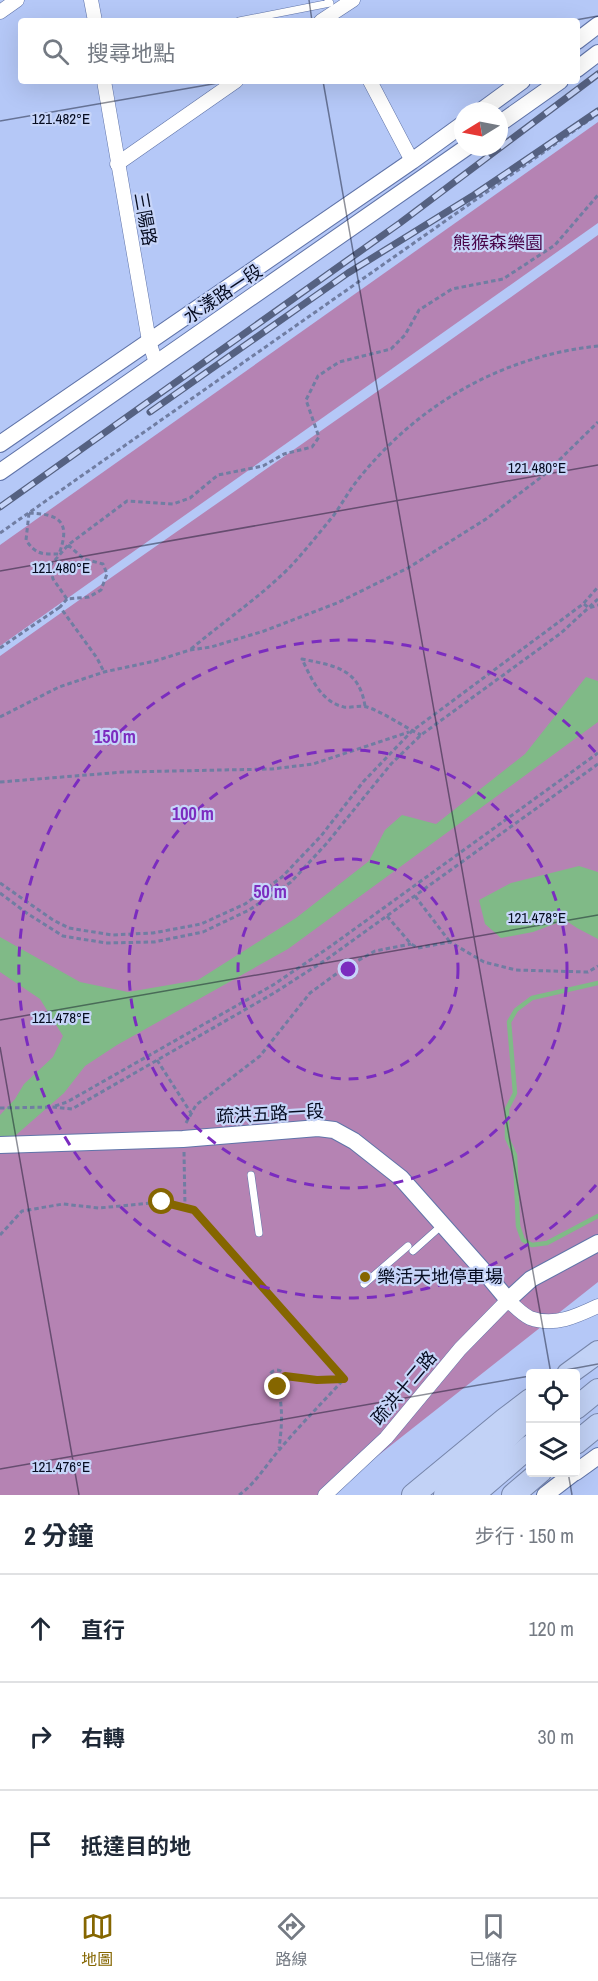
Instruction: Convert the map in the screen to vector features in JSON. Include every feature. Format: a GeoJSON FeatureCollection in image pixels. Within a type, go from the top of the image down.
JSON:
{"type":"FeatureCollection","features":[{"type":"Feature","properties":{"kind":"highway"},"geometry":{"type":"LineString","coordinates":[[575,1369],[598,1352]]}},
{"type":"Feature","properties":{"kind":"highway"},"geometry":{"type":"LineString","coordinates":[[580,1382],[598,1368]]}},
{"type":"Feature","properties":{"kind":"highway"},"geometry":{"type":"LineString","coordinates":[[580,1405],[598,1390]]}},
{"type":"Feature","properties":{"kind":"highway"},"geometry":{"type":"LineString","coordinates":[[413,1495],[526,1404]]}},
{"type":"Feature","properties":{"kind":"highway"},"geometry":{"type":"LineString","coordinates":[[445,1495],[526,1419]]}},
{"type":"Feature","properties":{"kind":"highway"},"geometry":{"type":"LineString","coordinates":[[436,1495],[526,1423]]}},
{"type":"Feature","properties":{"kind":"highway"},"geometry":{"type":"LineString","coordinates":[[580,1440],[598,1425]]}},
{"type":"Feature","properties":{"kind":"highway"},"geometry":{"type":"LineString","coordinates":[[473,1495],[526,1450]]}},
{"type":"Feature","properties":{"kind":"highway"},"geometry":{"type":"LineString","coordinates":[[513,1495],[549,1490]]}},
{"type":"Feature","properties":{"kind":"street"},"geometry":{"type":"LineString","coordinates":[[0,12],[17,0]]}},
{"type":"Feature","properties":{"kind":"street"},"geometry":{"type":"LineString","coordinates":[[91,0],[94,18]]}},
{"type":"Feature","properties":{"kind":"street"},"geometry":{"type":"LineString","coordinates":[[333,9],[353,0]]}},
{"type":"Feature","properties":{"kind":"street"},"geometry":{"type":"LineString","coordinates":[[580,38],[598,25]]}},
{"type":"Feature","properties":{"kind":"street"},"geometry":{"type":"LineString","coordinates":[[580,67],[598,54]]}},
{"type":"Feature","properties":{"kind":"street","name":"三陽路"},"geometry":{"type":"LineString","coordinates":[[104,84],[149,341],[156,363]]}},
{"type":"Feature","properties":{"kind":"street"},"geometry":{"type":"LineString","coordinates":[[117,164],[232,84]]}},
{"type":"Feature","properties":{"kind":"street"},"geometry":{"type":"LineString","coordinates":[[372,84],[412,161]]}},
{"type":"Feature","properties":{"kind":"street"},"geometry":{"type":"LineString","coordinates":[[493,102],[518,84]]}},
{"type":"Feature","properties":{"kind":"street"},"geometry":{"type":"LineString","coordinates":[[508,118],[556,84]]}},
{"type":"Feature","properties":{"kind":"street","name":"水漾路一段"},"geometry":{"type":"LineString","coordinates":[[0,444],[454,131]]}},
{"type":"Feature","properties":{"kind":"street","name":"水漾路一段"},"geometry":{"type":"LineString","coordinates":[[0,472],[454,156]]}},
{"type":"Feature","properties":{"kind":"street","name":"疏洪五路一段"},"geometry":{"type":"LineString","coordinates":[[7,1145],[183,1139],[318,1128],[334,1130],[354,1141],[401,1178],[508,1300]]}},
{"type":"Feature","properties":{"kind":"street"},"geometry":{"type":"LineString","coordinates":[[598,1243],[531,1279],[508,1300],[528,1317],[544,1321],[569,1319],[598,1306]]}},
{"type":"Feature","properties":{"kind":"street","name":"疏洪十二路"},"geometry":{"type":"LineString","coordinates":[[325,1495],[386,1438],[460,1348],[508,1300]]}},
{"type":"Feature","properties":{"kind":"street"},"geometry":{"type":"LineString","coordinates":[[580,1433],[598,1418]]}},
{"type":"Feature","properties":{"kind":"street"},"geometry":{"type":"LineString","coordinates":[[580,1469],[598,1456]]}},
{"type":"Feature","properties":{"kind":"street"},"geometry":{"type":"LineString","coordinates":[[501,1495],[526,1475]]}},
{"type":"Feature","properties":{"kind":"street"},"geometry":{"type":"LineString","coordinates":[[549,1490],[568,1477]]}},
{"type":"Feature","properties":{"kind":"lane"},"geometry":{"type":"LineString","coordinates":[[262,18],[333,9]]}},
{"type":"Feature","properties":{"kind":"lane"},"geometry":{"type":"LineString","coordinates":[[251,1175],[259,1233]]}},
{"type":"Feature","properties":{"kind":"lane"},"geometry":{"type":"LineString","coordinates":[[364,1284],[443,1224]]}},
{"type":"Feature","properties":{"kind":"path"},"geometry":{"type":"LineString","coordinates":[[0,533],[598,114]]}},
{"type":"Feature","properties":{"kind":"path"},"geometry":{"type":"LineString","coordinates":[[67,599],[53,579],[50,566],[68,545],[127,501],[173,504],[190,498],[218,475],[263,466],[284,454],[312,447],[319,437],[306,400],[318,376],[339,362],[391,349],[405,334],[418,310],[452,289],[503,279],[555,245],[598,195]]}},
{"type":"Feature","properties":{"kind":"path"},"geometry":{"type":"LineString","coordinates":[[190,650],[251,603],[291,566],[334,515],[360,477],[399,436],[432,408],[483,378],[549,353],[598,346]]}},
{"type":"Feature","properties":{"kind":"path"},"geometry":{"type":"LineString","coordinates":[[0,717],[59,687],[104,672],[155,661],[190,650],[211,647],[264,631],[337,603],[408,568],[486,519],[544,475],[598,422]]}},
{"type":"Feature","properties":{"kind":"path"},"geometry":{"type":"LineString","coordinates":[[29,513],[26,540],[33,550],[45,554],[60,554]]}},
{"type":"Feature","properties":{"kind":"path"},"geometry":{"type":"LineString","coordinates":[[29,513],[46,514],[58,518],[65,528],[60,554]]}},
{"type":"Feature","properties":{"kind":"path"},"geometry":{"type":"LineString","coordinates":[[0,648],[60,607],[67,599],[89,597],[101,590],[107,574],[103,564],[84,559],[68,545]]}},
{"type":"Feature","properties":{"kind":"path"},"geometry":{"type":"LineString","coordinates":[[0,883],[53,920],[69,928],[112,935],[153,933],[201,924],[245,904],[282,878],[321,836],[363,782],[412,731],[583,604],[598,587]]}},
{"type":"Feature","properties":{"kind":"path"},"geometry":{"type":"LineString","coordinates":[[0,893],[63,936],[106,943],[154,942],[203,932],[249,910],[291,882],[327,843],[391,764],[421,735],[561,633],[598,599]]}},
{"type":"Feature","properties":{"kind":"path"},"geometry":{"type":"LineString","coordinates":[[583,604],[589,608]]}},
{"type":"Feature","properties":{"kind":"path"},"geometry":{"type":"LineString","coordinates":[[589,608],[598,605]]}},
{"type":"Feature","properties":{"kind":"path"},"geometry":{"type":"LineString","coordinates":[[60,607],[97,658],[104,672]]}},
{"type":"Feature","properties":{"kind":"path"},"geometry":{"type":"LineString","coordinates":[[365,706],[363,692],[356,680],[348,673],[334,666],[302,659],[314,685],[330,700],[340,706],[365,706],[421,735]]}},
{"type":"Feature","properties":{"kind":"path"},"geometry":{"type":"LineString","coordinates":[[0,782],[124,772],[225,771],[313,764],[412,731]]}},
{"type":"Feature","properties":{"kind":"path"},"geometry":{"type":"LineString","coordinates":[[53,1107],[67,1102],[273,985],[331,946],[598,753]]}},
{"type":"Feature","properties":{"kind":"path"},"geometry":{"type":"LineString","coordinates":[[0,1108],[72,1109],[274,993],[327,959],[598,764]]}},
{"type":"Feature","properties":{"kind":"path"},"geometry":{"type":"LineString","coordinates":[[415,896],[450,942],[484,962],[516,970],[588,972],[598,966]]}},
{"type":"Feature","properties":{"kind":"path"},"geometry":{"type":"LineString","coordinates":[[387,916],[411,944],[418,948],[450,942]]}},
{"type":"Feature","properties":{"kind":"path"},"geometry":{"type":"LineString","coordinates":[[183,1127],[196,1105],[260,1056],[310,993],[343,969],[375,951],[411,944]]}},
{"type":"Feature","properties":{"kind":"path"},"geometry":{"type":"LineString","coordinates":[[157,1060],[191,1113]]}},
{"type":"Feature","properties":{"kind":"path"},"geometry":{"type":"LineString","coordinates":[[184,1152],[185,1208]]}},
{"type":"Feature","properties":{"kind":"path"},"geometry":{"type":"LineString","coordinates":[[0,1235],[22,1211],[63,1204],[99,1208],[162,1202],[194,1210],[344,1379]]}},
{"type":"Feature","properties":{"kind":"path"},"geometry":{"type":"LineString","coordinates":[[278,1387],[270,1384],[268,1380],[271,1372],[279,1370],[285,1376],[317,1380],[344,1379]]}},
{"type":"Feature","properties":{"kind":"path"},"geometry":{"type":"LineString","coordinates":[[278,1387],[282,1385],[285,1376]]}},
{"type":"Feature","properties":{"kind":"path"},"geometry":{"type":"LineString","coordinates":[[239,1495],[247,1490],[279,1450],[344,1379]]}},
{"type":"Feature","properties":{"kind":"path"},"geometry":{"type":"LineString","coordinates":[[278,1387],[282,1404],[279,1450]]}},
{"type":"Feature","properties":{"kind":"green space","name":"熊猴森樂園"},"geometry":{"type":"Polygon","coordinates":[[[598,122],[598,223],[0,646],[0,545],[598,122]]]}},
{"type":"Feature","properties":{"kind":"green space"},"geometry":{"type":"Polygon","coordinates":[[[598,235],[598,1282],[328,1495],[0,1495],[0,656],[598,235]]]}},
{"type":"Feature","properties":{"kind":"shaded area"},"geometry":{"type":"Polygon","coordinates":[[[586,677],[598,681],[598,722],[288,949],[117,1045],[85,1066],[64,1093],[0,1149],[0,1115],[15,1099],[24,1084],[53,1057],[63,1036],[40,999],[0,972],[0,937],[80,982],[128,992],[198,980],[296,918],[369,861],[385,830],[402,815],[436,824],[525,754],[586,677]]]}},
{"type":"Feature","properties":{"kind":"shaded area"},"geometry":{"type":"Polygon","coordinates":[[[579,866],[598,872],[598,939],[565,920],[533,932],[501,938],[485,924],[479,900],[511,883],[579,866]]]}},
{"type":"Feature","properties":{"kind":"waterway"},"geometry":{"type":"LineString","coordinates":[[598,983],[532,998],[516,1010],[509,1022],[515,1093],[507,1109],[507,1138],[515,1155],[518,1226],[523,1240],[532,1245],[547,1243],[598,1216]]}},
{"type":"Feature","properties":{"kind":"railway"},"geometry":{"type":"LineString","coordinates":[[0,507],[400,223],[598,74]]}},
{"type":"Feature","properties":{"kind":"railway"},"geometry":{"type":"LineString","coordinates":[[150,412],[348,273],[474,195],[598,111]]}},
{"type":"Feature","properties":{"kind":"place","name":"樂活天地停車場"},"geometry":{"type":"Point","coordinates":[365,1277]}},
{"type":"Feature","properties":{"kind":"route"},"geometry":{"type":"LineString","coordinates":[[162,1202],[194,1210],[344,1379],[317,1380],[285,1376],[285,1381],[278,1387]]}}]}
